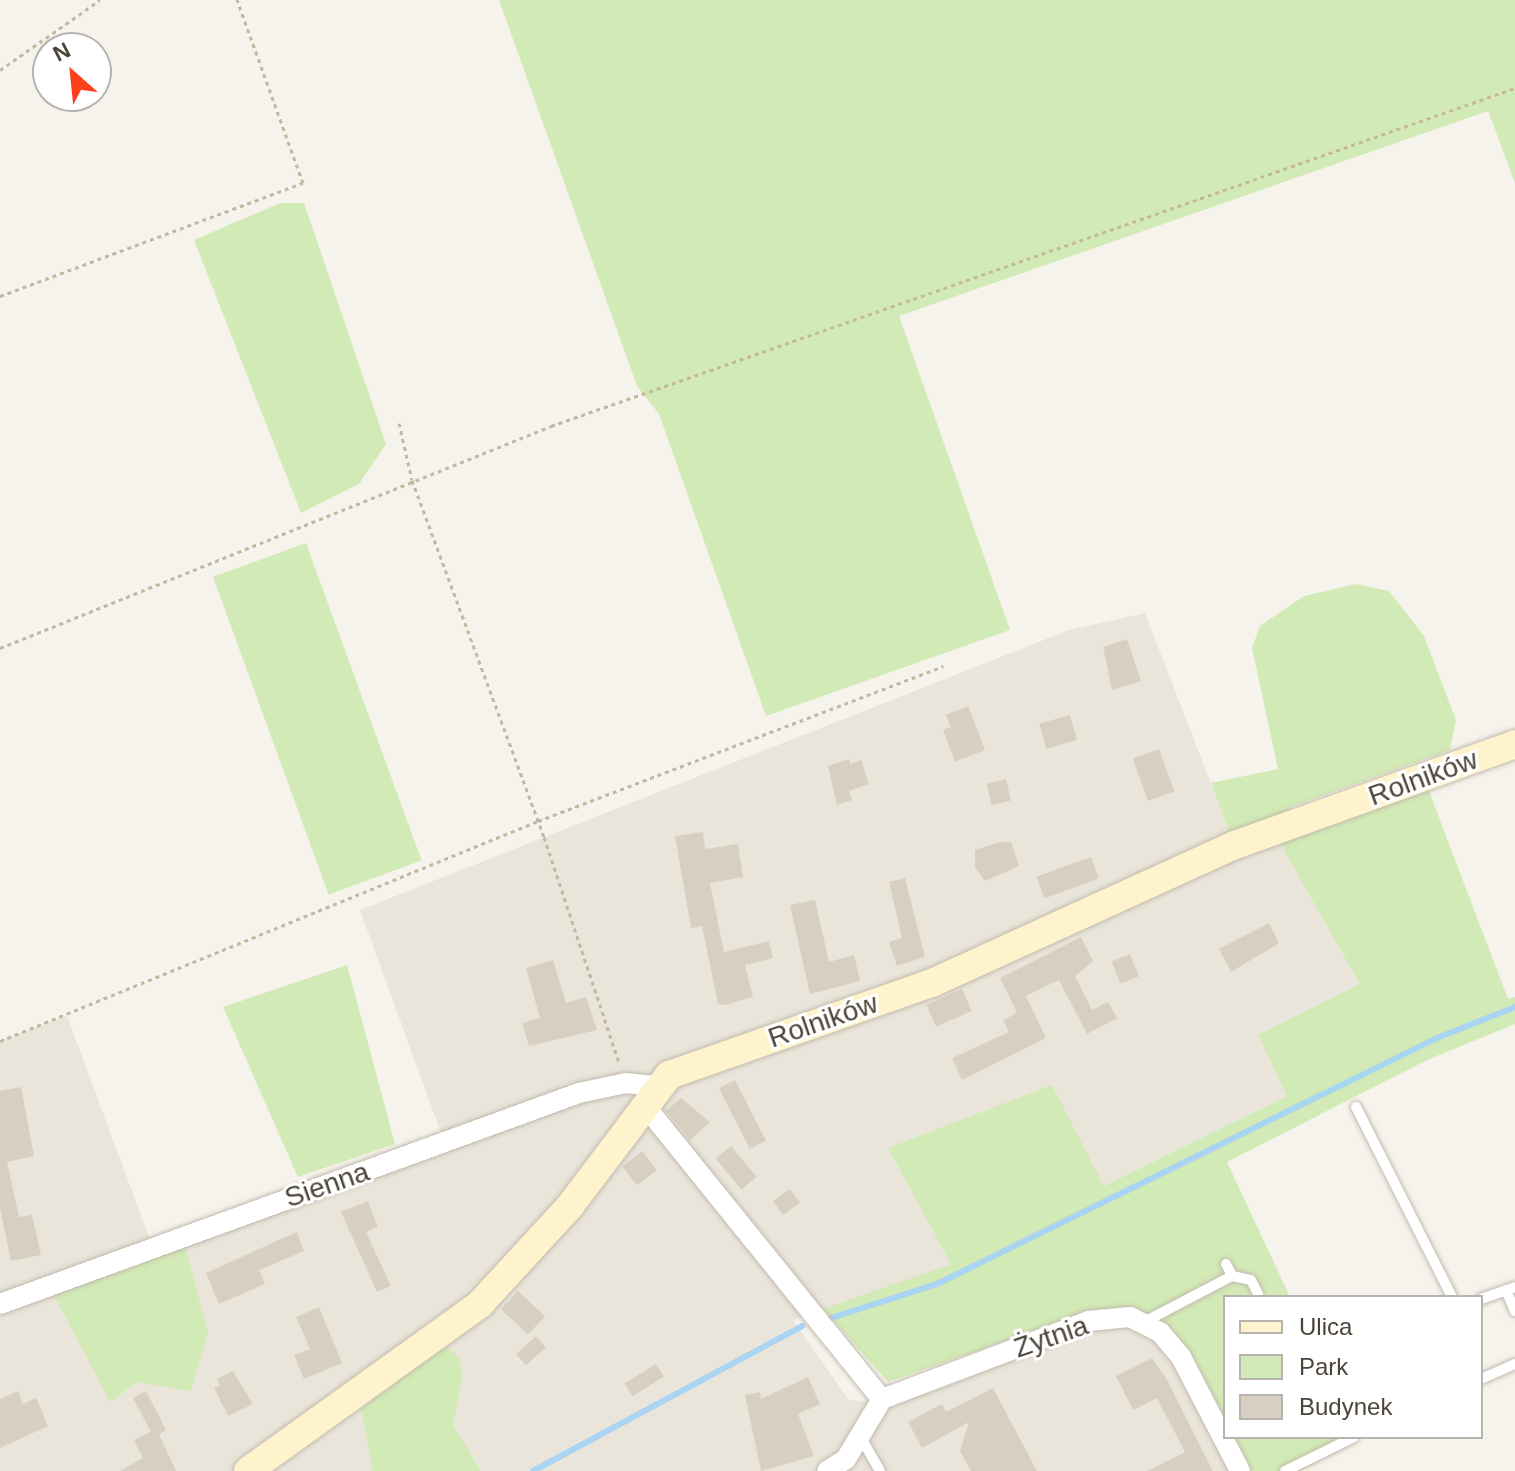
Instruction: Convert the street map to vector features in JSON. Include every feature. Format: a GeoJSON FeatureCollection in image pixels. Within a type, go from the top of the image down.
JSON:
{"type":"FeatureCollection","features":[{"type":"Feature","properties":{"kind":"street","name":"Rolników"},"geometry":{"type":"LineString","coordinates":[[248,1471],[480,1304],[570,1206],[652,1096],[686,1067],[932,983],[1235,845],[1515,744]]}},
{"type":"Feature","properties":{"kind":"street","name":"Sienna"},"geometry":{"type":"LineString","coordinates":[[0,1304],[579,1093],[626,1083],[652,1096]]}},
{"type":"Feature","properties":{"kind":"street"},"geometry":{"type":"LineString","coordinates":[[652,1096],[882,1399],[846,1459],[827,1471]]}},
{"type":"Feature","properties":{"kind":"street","name":"Żytnia"},"geometry":{"type":"LineString","coordinates":[[882,1399],[1088,1321],[1130,1317],[1143,1323]]}},
{"type":"Feature","properties":{"kind":"street"},"geometry":{"type":"LineString","coordinates":[[1143,1323],[1160,1332],[1181,1357],[1223,1438]]}},
{"type":"Feature","properties":{"kind":"street"},"geometry":{"type":"LineString","coordinates":[[1223,1439],[1240,1471]]}},
{"type":"Feature","properties":{"kind":"lane"},"geometry":{"type":"LineString","coordinates":[[1356,1107],[1451,1295]]}},
{"type":"Feature","properties":{"kind":"lane"},"geometry":{"type":"LineString","coordinates":[[1226,1264],[1232,1276]]}},
{"type":"Feature","properties":{"kind":"lane"},"geometry":{"type":"LineString","coordinates":[[1143,1323],[1232,1276],[1251,1280],[1258,1294]]}},
{"type":"Feature","properties":{"kind":"lane"},"geometry":{"type":"LineString","coordinates":[[1483,1298],[1510,1288],[1515,1311]]}},
{"type":"Feature","properties":{"kind":"lane"},"geometry":{"type":"LineString","coordinates":[[1483,1378],[1515,1364]]}},
{"type":"Feature","properties":{"kind":"lane"},"geometry":{"type":"LineString","coordinates":[[860,1436],[880,1471]]}},
{"type":"Feature","properties":{"kind":"lane"},"geometry":{"type":"LineString","coordinates":[[1285,1471],[1350,1439]]}},
{"type":"Feature","properties":{"kind":"path"},"geometry":{"type":"LineString","coordinates":[[0,70],[100,0]]}},
{"type":"Feature","properties":{"kind":"path"},"geometry":{"type":"LineString","coordinates":[[0,296],[303,183],[237,0]]}},
{"type":"Feature","properties":{"kind":"path"},"geometry":{"type":"LineString","coordinates":[[0,648],[551,426],[1515,88]]}},
{"type":"Feature","properties":{"kind":"path"},"geometry":{"type":"LineString","coordinates":[[399,423],[412,480],[538,821],[626,1083]]}},
{"type":"Feature","properties":{"kind":"path"},"geometry":{"type":"LineString","coordinates":[[0,1041],[538,821],[943,666]]}},
{"type":"Feature","properties":{"kind":"shaded area"},"geometry":{"type":"Polygon","coordinates":[[[1145,613],[1230,833],[1268,822],[1361,984],[1259,1035],[1288,1096],[1104,1186],[888,1148],[952,1264],[793,1320],[848,1399],[894,1407],[1085,1313],[1165,1328],[1223,1428],[1223,1439],[1229,1439],[1248,1471],[0,1471],[0,1041],[67,1016],[152,1245],[441,1133],[360,910],[1069,630],[1145,613]]]}},
{"type":"Feature","properties":{"kind":"green space"},"geometry":{"type":"Polygon","coordinates":[[[499,0],[1515,0],[1515,183],[1488,111],[899,316],[1010,630],[766,716],[659,414],[637,386],[499,0]]]}},
{"type":"Feature","properties":{"kind":"green space"},"geometry":{"type":"Polygon","coordinates":[[[280,203],[304,203],[386,444],[359,484],[301,513],[194,240],[280,203]]]}},
{"type":"Feature","properties":{"kind":"green space"},"geometry":{"type":"Polygon","coordinates":[[[306,543],[422,861],[329,894],[213,577],[306,543]]]}},
{"type":"Feature","properties":{"kind":"green space"},"geometry":{"type":"Polygon","coordinates":[[[1356,584],[1389,591],[1424,636],[1456,720],[1450,750],[1291,807],[1297,829],[1427,786],[1508,999],[1515,997],[1515,1024],[1427,1060],[1227,1162],[1289,1295],[1223,1295],[1223,1424],[1165,1328],[1085,1313],[888,1382],[823,1309],[951,1264],[888,1148],[1052,1085],[1104,1186],[1287,1096],[1258,1035],[1360,984],[1268,822],[1230,834],[1211,783],[1278,769],[1252,648],[1260,626],[1304,596],[1356,584]]]}},
{"type":"Feature","properties":{"kind":"green space"},"geometry":{"type":"Polygon","coordinates":[[[347,965],[395,1144],[298,1177],[223,1007],[347,965]]]}},
{"type":"Feature","properties":{"kind":"green space"},"geometry":{"type":"Polygon","coordinates":[[[185,1246],[208,1332],[191,1391],[137,1382],[110,1402],[54,1295],[185,1246]]]}},
{"type":"Feature","properties":{"kind":"green space"},"geometry":{"type":"Polygon","coordinates":[[[448,1347],[460,1359],[462,1378],[453,1425],[481,1471],[373,1471],[361,1409],[433,1352],[448,1347]]]}},
{"type":"Feature","properties":{"kind":"green space"},"geometry":{"type":"Polygon","coordinates":[[[1231,1439],[1358,1441],[1299,1471],[1248,1471],[1231,1439]]]}},
{"type":"Feature","properties":{"kind":"building"},"geometry":{"type":"Polygon","coordinates":[[[1127,639],[1141,681],[1112,690],[1103,647],[1127,639]]]}},
{"type":"Feature","properties":{"kind":"building"},"geometry":{"type":"Polygon","coordinates":[[[968,706],[985,750],[955,762],[943,730],[951,727],[946,715],[968,706]]]}},
{"type":"Feature","properties":{"kind":"building"},"geometry":{"type":"Polygon","coordinates":[[[1070,715],[1077,740],[1046,749],[1039,724],[1070,715]]]}},
{"type":"Feature","properties":{"kind":"building"},"geometry":{"type":"Polygon","coordinates":[[[1159,749],[1174,791],[1148,801],[1133,759],[1159,749]]]}},
{"type":"Feature","properties":{"kind":"building"},"geometry":{"type":"Polygon","coordinates":[[[849,759],[850,764],[861,760],[869,784],[849,791],[852,800],[837,805],[828,766],[849,759]]]}},
{"type":"Feature","properties":{"kind":"building"},"geometry":{"type":"Polygon","coordinates":[[[1006,779],[1011,800],[991,805],[987,783],[1006,779]]]}},
{"type":"Feature","properties":{"kind":"building"},"geometry":{"type":"Polygon","coordinates":[[[703,832],[705,849],[738,844],[743,877],[710,883],[724,952],[769,941],[773,958],[745,965],[753,997],[725,1005],[718,1004],[702,926],[691,928],[675,836],[703,832]]]}},
{"type":"Feature","properties":{"kind":"building"},"geometry":{"type":"Polygon","coordinates":[[[1011,842],[1019,866],[985,881],[975,867],[975,850],[1011,842]]]}},
{"type":"Feature","properties":{"kind":"building"},"geometry":{"type":"Polygon","coordinates":[[[1091,857],[1099,879],[1044,898],[1036,877],[1091,857]]]}},
{"type":"Feature","properties":{"kind":"building"},"geometry":{"type":"Polygon","coordinates":[[[905,878],[925,957],[897,966],[889,942],[902,938],[889,882],[905,878]]]}},
{"type":"Feature","properties":{"kind":"building"},"geometry":{"type":"Polygon","coordinates":[[[815,900],[829,962],[854,955],[860,981],[810,994],[790,905],[815,900]]]}},
{"type":"Feature","properties":{"kind":"building"},"geometry":{"type":"Polygon","coordinates":[[[1269,923],[1279,943],[1231,972],[1219,949],[1269,923]]]}},
{"type":"Feature","properties":{"kind":"building"},"geometry":{"type":"Polygon","coordinates":[[[1081,937],[1093,961],[1075,976],[1092,1010],[1108,1002],[1117,1018],[1087,1034],[1059,980],[1026,996],[1046,1038],[962,1080],[952,1058],[1009,1032],[1003,1020],[1017,1013],[1000,978],[1081,937]]]}},
{"type":"Feature","properties":{"kind":"building"},"geometry":{"type":"Polygon","coordinates":[[[1130,954],[1139,976],[1120,984],[1111,961],[1130,954]]]}},
{"type":"Feature","properties":{"kind":"building"},"geometry":{"type":"Polygon","coordinates":[[[553,960],[566,1003],[586,997],[597,1030],[529,1046],[522,1023],[540,1018],[526,968],[553,960]]]}},
{"type":"Feature","properties":{"kind":"building"},"geometry":{"type":"Polygon","coordinates":[[[962,989],[972,1011],[936,1027],[926,1005],[962,989]]]}},
{"type":"Feature","properties":{"kind":"building"},"geometry":{"type":"Polygon","coordinates":[[[735,1080],[766,1141],[750,1149],[719,1088],[735,1080]]]}},
{"type":"Feature","properties":{"kind":"building"},"geometry":{"type":"Polygon","coordinates":[[[21,1087],[34,1156],[7,1162],[19,1217],[32,1215],[41,1255],[11,1261],[0,1208],[0,1091],[21,1087]]]}},
{"type":"Feature","properties":{"kind":"building"},"geometry":{"type":"Polygon","coordinates":[[[681,1098],[710,1122],[690,1140],[666,1111],[681,1098]]]}},
{"type":"Feature","properties":{"kind":"building"},"geometry":{"type":"Polygon","coordinates":[[[731,1146],[757,1177],[741,1189],[716,1159],[731,1146]]]}},
{"type":"Feature","properties":{"kind":"building"},"geometry":{"type":"Polygon","coordinates":[[[642,1151],[657,1170],[637,1185],[622,1166],[642,1151]]]}},
{"type":"Feature","properties":{"kind":"building"},"geometry":{"type":"Polygon","coordinates":[[[790,1189],[800,1203],[783,1215],[773,1201],[790,1189]]]}},
{"type":"Feature","properties":{"kind":"building"},"geometry":{"type":"Polygon","coordinates":[[[368,1201],[378,1227],[366,1232],[391,1286],[377,1292],[341,1212],[368,1201]]]}},
{"type":"Feature","properties":{"kind":"building"},"geometry":{"type":"Polygon","coordinates":[[[297,1232],[304,1251],[259,1270],[265,1284],[219,1304],[206,1273],[297,1232]]]}},
{"type":"Feature","properties":{"kind":"building"},"geometry":{"type":"Polygon","coordinates":[[[518,1291],[545,1316],[528,1335],[501,1309],[518,1291]]]}},
{"type":"Feature","properties":{"kind":"building"},"geometry":{"type":"Polygon","coordinates":[[[319,1307],[342,1363],[304,1379],[294,1355],[310,1349],[296,1317],[319,1307]]]}},
{"type":"Feature","properties":{"kind":"building"},"geometry":{"type":"Polygon","coordinates":[[[536,1336],[546,1347],[526,1365],[516,1354],[536,1336]]]}},
{"type":"Feature","properties":{"kind":"building"},"geometry":{"type":"Polygon","coordinates":[[[1152,1358],[1167,1380],[1213,1471],[1147,1471],[1185,1452],[1157,1398],[1133,1410],[1116,1376],[1152,1358]]]}},
{"type":"Feature","properties":{"kind":"building"},"geometry":{"type":"Polygon","coordinates":[[[656,1364],[664,1377],[633,1396],[625,1384],[656,1364]]]}},
{"type":"Feature","properties":{"kind":"building"},"geometry":{"type":"Polygon","coordinates":[[[233,1371],[253,1404],[228,1416],[214,1388],[220,1385],[217,1379],[233,1371]]]}},
{"type":"Feature","properties":{"kind":"building"},"geometry":{"type":"Polygon","coordinates":[[[808,1377],[820,1404],[798,1414],[814,1456],[761,1471],[745,1395],[760,1392],[761,1399],[808,1377]]]}},
{"type":"Feature","properties":{"kind":"building"},"geometry":{"type":"Polygon","coordinates":[[[993,1388],[1037,1471],[971,1471],[960,1451],[969,1422],[922,1448],[908,1422],[942,1404],[946,1412],[993,1388]]]}},
{"type":"Feature","properties":{"kind":"building"},"geometry":{"type":"Polygon","coordinates":[[[18,1391],[23,1404],[36,1398],[48,1426],[0,1448],[0,1399],[18,1391]]]}},
{"type":"Feature","properties":{"kind":"building"},"geometry":{"type":"Polygon","coordinates":[[[146,1391],[166,1430],[159,1434],[176,1471],[120,1471],[143,1458],[134,1440],[151,1432],[133,1398],[146,1391]]]}},
{"type":"Feature","properties":{"kind":"waterway"},"geometry":{"type":"LineString","coordinates":[[825,1320],[937,1284],[1437,1038],[1515,1007]]}},
{"type":"Feature","properties":{"kind":"waterway"},"geometry":{"type":"LineString","coordinates":[[533,1471],[802,1326]]}}]}
